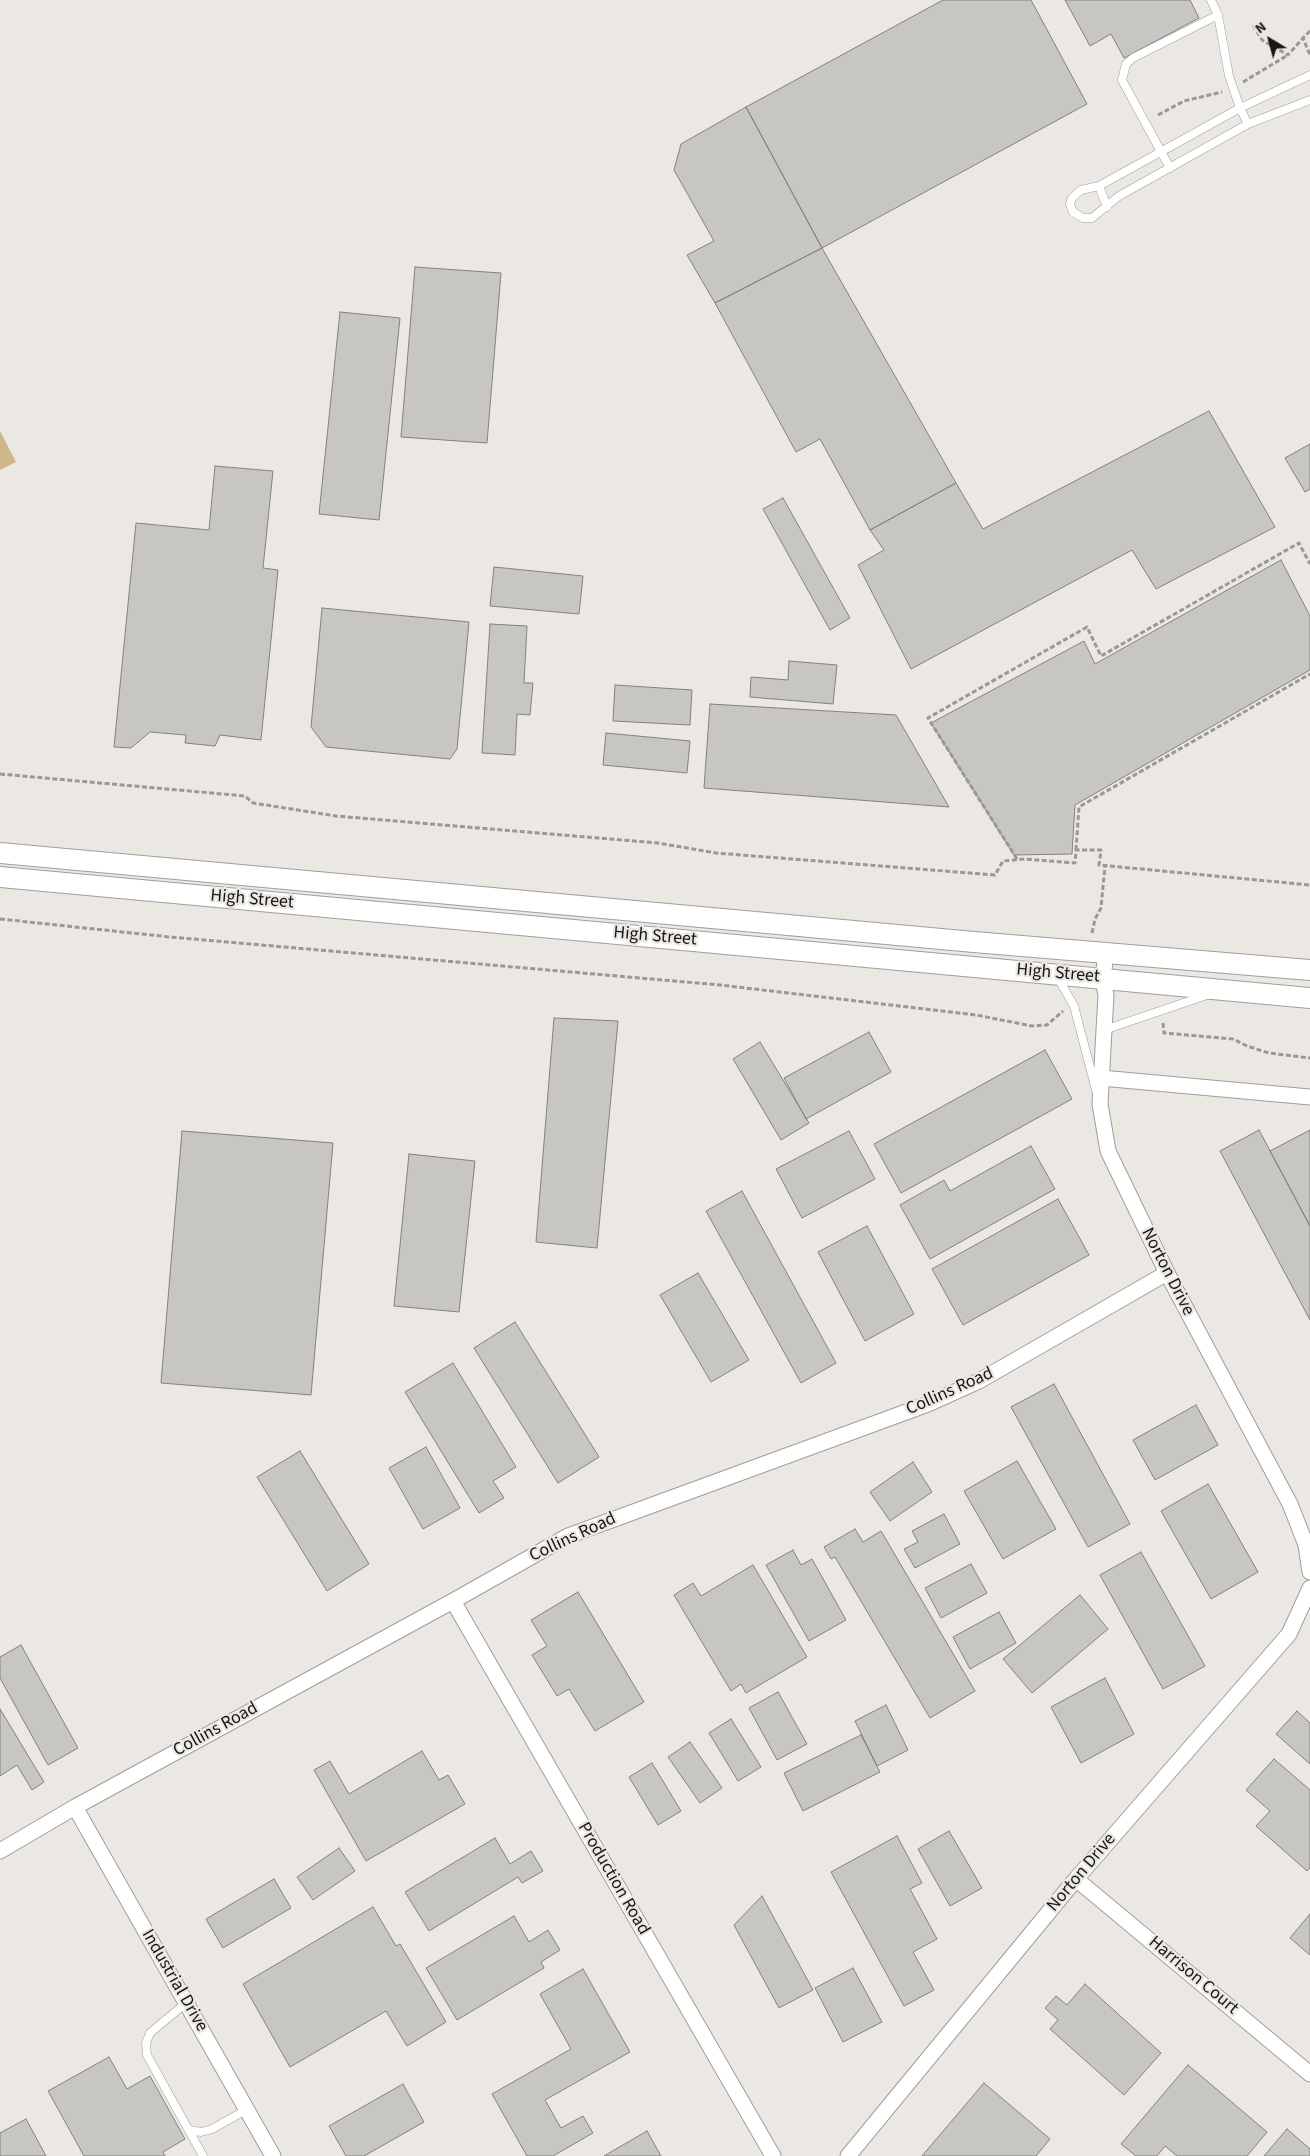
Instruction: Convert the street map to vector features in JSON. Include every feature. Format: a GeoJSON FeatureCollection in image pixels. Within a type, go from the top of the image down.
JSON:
{"type":"FeatureCollection","features":[{"type":"Feature","properties":{"kind":"main road","name":"High Street"},"geometry":{"type":"LineString","coordinates":[[0,852],[1106,954],[1310,970]]}},
{"type":"Feature","properties":{"kind":"main road","name":"High Street"},"geometry":{"type":"LineString","coordinates":[[0,877],[1056,973],[1310,998]]}},
{"type":"Feature","properties":{"kind":"street","name":"Norton Drive"},"geometry":{"type":"LineString","coordinates":[[1106,954],[1103,978],[1106,996],[1100,1104],[1108,1150],[1167,1273],[1290,1504],[1306,1545],[1310,1572]]}},
{"type":"Feature","properties":{"kind":"street"},"geometry":{"type":"LineString","coordinates":[[1101,1078],[1310,1097]]}},
{"type":"Feature","properties":{"kind":"street","name":"Collins Road"},"geometry":{"type":"LineString","coordinates":[[0,1851],[75,1807],[453,1601],[568,1536],[928,1404],[979,1381],[1167,1273]]}},
{"type":"Feature","properties":{"kind":"street","name":"Norton Drive"},"geometry":{"type":"LineString","coordinates":[[848,2156],[1076,1879],[1288,1634],[1310,1588]]}},
{"type":"Feature","properties":{"kind":"street","name":"Production Road"},"geometry":{"type":"LineString","coordinates":[[453,1601],[773,2156]]}},
{"type":"Feature","properties":{"kind":"street","name":"Industrial Drive"},"geometry":{"type":"LineString","coordinates":[[75,1807],[273,2156]]}},
{"type":"Feature","properties":{"kind":"street","name":"Harrison Court"},"geometry":{"type":"LineString","coordinates":[[1076,1879],[1310,2074]]}},
{"type":"Feature","properties":{"kind":"lane"},"geometry":{"type":"LineString","coordinates":[[1211,0],[1218,15],[1229,76],[1240,108],[1248,124]]}},
{"type":"Feature","properties":{"kind":"lane"},"geometry":{"type":"LineString","coordinates":[[1170,168],[1122,80],[1126,64],[1133,58],[1218,15]]}},
{"type":"Feature","properties":{"kind":"lane"},"geometry":{"type":"LineString","coordinates":[[1310,75],[1240,108],[1099,186],[1090,187],[1075,194],[1070,204],[1073,212],[1088,220],[1120,196],[1248,124],[1310,100]]}},
{"type":"Feature","properties":{"kind":"lane"},"geometry":{"type":"LineString","coordinates":[[1099,186],[1107,207]]}},
{"type":"Feature","properties":{"kind":"lane"},"geometry":{"type":"LineString","coordinates":[[1056,973],[1074,1006],[1100,1104]]}},
{"type":"Feature","properties":{"kind":"lane"},"geometry":{"type":"LineString","coordinates":[[1104,1030],[1224,989]]}},
{"type":"Feature","properties":{"kind":"lane"},"geometry":{"type":"LineString","coordinates":[[186,2003],[150,2033],[146,2043],[147,2056],[203,2156]]}},
{"type":"Feature","properties":{"kind":"lane"},"geometry":{"type":"LineString","coordinates":[[189,2130],[202,2132],[212,2129],[246,2110]]}},
{"type":"Feature","properties":{"kind":"path"},"geometry":{"type":"LineString","coordinates":[[1253,25],[1262,40],[1288,56],[1310,31]]}},
{"type":"Feature","properties":{"kind":"path"},"geometry":{"type":"LineString","coordinates":[[1303,38],[1310,55]]}},
{"type":"Feature","properties":{"kind":"path"},"geometry":{"type":"LineString","coordinates":[[1016,859],[928,718],[1087,628],[1101,656],[1299,544],[1310,564]]}},
{"type":"Feature","properties":{"kind":"path"},"geometry":{"type":"LineString","coordinates":[[0,774],[245,796],[253,803],[336,816],[658,843],[725,854],[995,876],[1003,861],[1016,859],[1075,863],[1079,807],[1310,674]]}},
{"type":"Feature","properties":{"kind":"path"},"geometry":{"type":"LineString","coordinates":[[1076,850],[1101,850],[1099,865],[1310,885]]}},
{"type":"Feature","properties":{"kind":"path"},"geometry":{"type":"LineString","coordinates":[[0,919],[170,937],[720,986],[976,1014],[1032,1026],[1047,1025],[1058,1016]]}},
{"type":"Feature","properties":{"kind":"shaded area"},"geometry":{"type":"Polygon","coordinates":[[[0,431],[16,462],[0,470],[0,431]]]}},
{"type":"Feature","properties":{"kind":"building"},"geometry":{"type":"Polygon","coordinates":[[[943,0],[1031,0],[1087,104],[822,248],[746,107],[943,0]]]}},
{"type":"Feature","properties":{"kind":"building"},"geometry":{"type":"Polygon","coordinates":[[[1065,0],[1190,0],[1199,18],[1124,58],[1111,34],[1090,46],[1065,0]]]}},
{"type":"Feature","properties":{"kind":"building"},"geometry":{"type":"Polygon","coordinates":[[[746,107],[822,248],[715,303],[687,255],[714,241],[674,170],[681,144],[746,107]]]}},
{"type":"Feature","properties":{"kind":"building"},"geometry":{"type":"Polygon","coordinates":[[[822,248],[956,483],[870,530],[820,439],[796,452],[715,303],[822,248]]]}},
{"type":"Feature","properties":{"kind":"building"},"geometry":{"type":"Polygon","coordinates":[[[415,267],[501,273],[487,443],[401,437],[415,267]]]}},
{"type":"Feature","properties":{"kind":"building"},"geometry":{"type":"Polygon","coordinates":[[[340,312],[400,318],[379,520],[319,514],[340,312]]]}},
{"type":"Feature","properties":{"kind":"building"},"geometry":{"type":"Polygon","coordinates":[[[1209,411],[1275,527],[1156,589],[1132,550],[911,669],[858,565],[884,550],[870,530],[956,483],[983,529],[1209,411]]]}},
{"type":"Feature","properties":{"kind":"building"},"geometry":{"type":"Polygon","coordinates":[[[1310,444],[1310,489],[1305,492],[1285,458],[1310,444]]]}},
{"type":"Feature","properties":{"kind":"building"},"geometry":{"type":"Polygon","coordinates":[[[215,466],[273,471],[263,568],[278,570],[261,740],[220,735],[215,746],[185,743],[186,735],[150,732],[131,748],[114,747],[136,523],[209,530],[215,466]]]}},
{"type":"Feature","properties":{"kind":"building"},"geometry":{"type":"Polygon","coordinates":[[[783,498],[850,618],[830,630],[763,509],[783,498]]]}},
{"type":"Feature","properties":{"kind":"building"},"geometry":{"type":"Polygon","coordinates":[[[1281,560],[1310,616],[1310,670],[1075,805],[1072,854],[1014,855],[931,723],[1084,641],[1095,664],[1281,560]]]}},
{"type":"Feature","properties":{"kind":"building"},"geometry":{"type":"Polygon","coordinates":[[[494,567],[583,576],[579,614],[490,606],[494,567]]]}},
{"type":"Feature","properties":{"kind":"building"},"geometry":{"type":"Polygon","coordinates":[[[322,608],[469,622],[457,749],[450,759],[326,747],[311,727],[322,608]]]}},
{"type":"Feature","properties":{"kind":"building"},"geometry":{"type":"Polygon","coordinates":[[[490,624],[527,626],[524,683],[533,683],[530,715],[517,714],[515,755],[482,753],[490,624]]]}},
{"type":"Feature","properties":{"kind":"building"},"geometry":{"type":"Polygon","coordinates":[[[789,661],[837,665],[833,704],[750,697],[751,677],[788,680],[789,661]]]}},
{"type":"Feature","properties":{"kind":"building"},"geometry":{"type":"Polygon","coordinates":[[[615,685],[692,690],[690,725],[613,721],[615,685]]]}},
{"type":"Feature","properties":{"kind":"building"},"geometry":{"type":"Polygon","coordinates":[[[710,704],[896,715],[949,807],[704,788],[710,704]]]}},
{"type":"Feature","properties":{"kind":"building"},"geometry":{"type":"Polygon","coordinates":[[[606,733],[690,741],[687,773],[603,765],[606,733]]]}},
{"type":"Feature","properties":{"kind":"building"},"geometry":{"type":"Polygon","coordinates":[[[554,1018],[618,1021],[597,1248],[536,1242],[554,1018]]]}},
{"type":"Feature","properties":{"kind":"building"},"geometry":{"type":"Polygon","coordinates":[[[869,1032],[891,1072],[806,1119],[784,1078],[869,1032]]]}},
{"type":"Feature","properties":{"kind":"building"},"geometry":{"type":"Polygon","coordinates":[[[760,1042],[809,1123],[781,1140],[733,1059],[760,1042]]]}},
{"type":"Feature","properties":{"kind":"building"},"geometry":{"type":"Polygon","coordinates":[[[1045,1050],[1072,1099],[901,1193],[874,1144],[1045,1050]]]}},
{"type":"Feature","properties":{"kind":"building"},"geometry":{"type":"Polygon","coordinates":[[[1259,1130],[1310,1226],[1310,1320],[1220,1151],[1259,1130]]]}},
{"type":"Feature","properties":{"kind":"building"},"geometry":{"type":"Polygon","coordinates":[[[1310,1130],[1310,1226],[1270,1151],[1310,1130]]]}},
{"type":"Feature","properties":{"kind":"building"},"geometry":{"type":"Polygon","coordinates":[[[182,1131],[333,1143],[311,1395],[161,1383],[182,1131]]]}},
{"type":"Feature","properties":{"kind":"building"},"geometry":{"type":"Polygon","coordinates":[[[849,1131],[875,1179],[802,1218],[776,1169],[849,1131]]]}},
{"type":"Feature","properties":{"kind":"building"},"geometry":{"type":"Polygon","coordinates":[[[1031,1146],[1055,1189],[930,1259],[900,1205],[944,1180],[950,1191],[1031,1146]]]}},
{"type":"Feature","properties":{"kind":"building"},"geometry":{"type":"Polygon","coordinates":[[[409,1154],[475,1161],[459,1312],[394,1306],[409,1154]]]}},
{"type":"Feature","properties":{"kind":"building"},"geometry":{"type":"Polygon","coordinates":[[[742,1191],[836,1363],[801,1383],[706,1211],[742,1191]]]}},
{"type":"Feature","properties":{"kind":"building"},"geometry":{"type":"Polygon","coordinates":[[[1058,1199],[1089,1255],[963,1325],[932,1269],[1058,1199]]]}},
{"type":"Feature","properties":{"kind":"building"},"geometry":{"type":"Polygon","coordinates":[[[867,1226],[914,1314],[865,1341],[818,1252],[867,1226]]]}},
{"type":"Feature","properties":{"kind":"building"},"geometry":{"type":"Polygon","coordinates":[[[698,1273],[749,1360],[711,1382],[660,1295],[698,1273]]]}},
{"type":"Feature","properties":{"kind":"building"},"geometry":{"type":"Polygon","coordinates":[[[515,1322],[599,1457],[558,1483],[474,1348],[515,1322]]]}},
{"type":"Feature","properties":{"kind":"building"},"geometry":{"type":"Polygon","coordinates":[[[453,1363],[516,1467],[493,1481],[504,1498],[479,1513],[405,1392],[453,1363]]]}},
{"type":"Feature","properties":{"kind":"building"},"geometry":{"type":"Polygon","coordinates":[[[1054,1384],[1130,1524],[1088,1547],[1011,1407],[1054,1384]]]}},
{"type":"Feature","properties":{"kind":"building"},"geometry":{"type":"Polygon","coordinates":[[[1196,1405],[1218,1445],[1155,1480],[1133,1440],[1196,1405]]]}},
{"type":"Feature","properties":{"kind":"building"},"geometry":{"type":"Polygon","coordinates":[[[426,1447],[460,1508],[423,1529],[389,1468],[426,1447]]]}},
{"type":"Feature","properties":{"kind":"building"},"geometry":{"type":"Polygon","coordinates":[[[300,1451],[369,1564],[327,1591],[257,1477],[300,1451]]]}},
{"type":"Feature","properties":{"kind":"building"},"geometry":{"type":"Polygon","coordinates":[[[1017,1461],[1056,1529],[1003,1559],[964,1491],[1017,1461]]]}},
{"type":"Feature","properties":{"kind":"building"},"geometry":{"type":"Polygon","coordinates":[[[913,1462],[932,1492],[890,1521],[870,1492],[913,1462]]]}},
{"type":"Feature","properties":{"kind":"building"},"geometry":{"type":"Polygon","coordinates":[[[1208,1484],[1258,1572],[1211,1599],[1161,1511],[1208,1484]]]}},
{"type":"Feature","properties":{"kind":"building"},"geometry":{"type":"Polygon","coordinates":[[[944,1514],[960,1544],[915,1568],[904,1549],[918,1542],[912,1531],[944,1514]]]}},
{"type":"Feature","properties":{"kind":"building"},"geometry":{"type":"Polygon","coordinates":[[[855,1529],[863,1542],[881,1531],[975,1691],[930,1718],[835,1557],[831,1559],[824,1547],[855,1529]]]}},
{"type":"Feature","properties":{"kind":"building"},"geometry":{"type":"Polygon","coordinates":[[[793,1550],[801,1565],[812,1559],[846,1620],[809,1641],[766,1565],[793,1550]]]}},
{"type":"Feature","properties":{"kind":"building"},"geometry":{"type":"Polygon","coordinates":[[[1141,1552],[1205,1666],[1163,1689],[1100,1575],[1141,1552]]]}},
{"type":"Feature","properties":{"kind":"building"},"geometry":{"type":"Polygon","coordinates":[[[971,1564],[987,1593],[941,1618],[925,1588],[971,1564]]]}},
{"type":"Feature","properties":{"kind":"building"},"geometry":{"type":"Polygon","coordinates":[[[753,1565],[807,1657],[746,1693],[741,1684],[731,1691],[674,1595],[693,1583],[701,1596],[753,1565]]]}},
{"type":"Feature","properties":{"kind":"building"},"geometry":{"type":"Polygon","coordinates":[[[578,1592],[644,1702],[595,1731],[569,1689],[557,1696],[532,1655],[547,1646],[531,1620],[578,1592]]]}},
{"type":"Feature","properties":{"kind":"building"},"geometry":{"type":"Polygon","coordinates":[[[1080,1595],[1108,1629],[1032,1693],[1003,1659],[1080,1595]]]}},
{"type":"Feature","properties":{"kind":"building"},"geometry":{"type":"Polygon","coordinates":[[[999,1612],[1016,1643],[970,1669],[953,1637],[999,1612]]]}},
{"type":"Feature","properties":{"kind":"building"},"geometry":{"type":"Polygon","coordinates":[[[21,1645],[78,1748],[48,1765],[0,1678],[0,1657],[21,1645]]]}},
{"type":"Feature","properties":{"kind":"building"},"geometry":{"type":"Polygon","coordinates":[[[1105,1678],[1134,1734],[1081,1763],[1051,1707],[1105,1678]]]}},
{"type":"Feature","properties":{"kind":"building"},"geometry":{"type":"Polygon","coordinates":[[[778,1692],[807,1744],[777,1760],[749,1708],[778,1692]]]}},
{"type":"Feature","properties":{"kind":"building"},"geometry":{"type":"Polygon","coordinates":[[[886,1705],[908,1750],[877,1766],[855,1721],[886,1705]]]}},
{"type":"Feature","properties":{"kind":"building"},"geometry":{"type":"Polygon","coordinates":[[[0,1709],[44,1782],[32,1790],[17,1765],[0,1776],[0,1709]]]}},
{"type":"Feature","properties":{"kind":"building"},"geometry":{"type":"Polygon","coordinates":[[[1297,1711],[1310,1723],[1310,1764],[1276,1734],[1297,1711]]]}},
{"type":"Feature","properties":{"kind":"building"},"geometry":{"type":"Polygon","coordinates":[[[731,1719],[761,1767],[738,1781],[709,1733],[731,1719]]]}},
{"type":"Feature","properties":{"kind":"building"},"geometry":{"type":"Polygon","coordinates":[[[861,1735],[880,1772],[803,1811],[784,1773],[861,1735]]]}},
{"type":"Feature","properties":{"kind":"building"},"geometry":{"type":"Polygon","coordinates":[[[690,1742],[722,1788],[700,1803],[668,1757],[690,1742]]]}},
{"type":"Feature","properties":{"kind":"building"},"geometry":{"type":"Polygon","coordinates":[[[422,1751],[439,1780],[448,1775],[465,1804],[366,1861],[314,1770],[330,1761],[349,1794],[422,1751]]]}},
{"type":"Feature","properties":{"kind":"building"},"geometry":{"type":"Polygon","coordinates":[[[1274,1759],[1310,1790],[1310,1868],[1307,1871],[1256,1826],[1270,1811],[1246,1790],[1274,1759]]]}},
{"type":"Feature","properties":{"kind":"building"},"geometry":{"type":"Polygon","coordinates":[[[652,1763],[681,1811],[658,1825],[629,1777],[652,1763]]]}},
{"type":"Feature","properties":{"kind":"building"},"geometry":{"type":"Polygon","coordinates":[[[949,1831],[982,1888],[950,1906],[918,1849],[949,1831]]]}},
{"type":"Feature","properties":{"kind":"building"},"geometry":{"type":"Polygon","coordinates":[[[897,1836],[922,1883],[910,1889],[937,1939],[913,1952],[934,1990],[904,2006],[831,1872],[897,1836]]]}},
{"type":"Feature","properties":{"kind":"building"},"geometry":{"type":"Polygon","coordinates":[[[495,1838],[510,1864],[531,1851],[543,1871],[522,1883],[518,1877],[429,1931],[405,1892],[495,1838]]]}},
{"type":"Feature","properties":{"kind":"building"},"geometry":{"type":"Polygon","coordinates":[[[339,1848],[355,1871],[313,1900],[297,1877],[339,1848]]]}},
{"type":"Feature","properties":{"kind":"building"},"geometry":{"type":"Polygon","coordinates":[[[274,1879],[291,1908],[223,1948],[206,1919],[274,1879]]]}},
{"type":"Feature","properties":{"kind":"building"},"geometry":{"type":"Polygon","coordinates":[[[762,1896],[813,1990],[779,2008],[734,1925],[762,1896]]]}},
{"type":"Feature","properties":{"kind":"building"},"geometry":{"type":"Polygon","coordinates":[[[373,1907],[396,1946],[400,1944],[446,2022],[407,2046],[386,2011],[290,2067],[243,1984],[373,1907]]]}},
{"type":"Feature","properties":{"kind":"building"},"geometry":{"type":"Polygon","coordinates":[[[1310,1914],[1310,1955],[1290,1938],[1310,1914]]]}},
{"type":"Feature","properties":{"kind":"building"},"geometry":{"type":"Polygon","coordinates":[[[514,1916],[529,1942],[548,1930],[560,1950],[541,1962],[544,1968],[457,2020],[426,1968],[514,1916]]]}},
{"type":"Feature","properties":{"kind":"building"},"geometry":{"type":"Polygon","coordinates":[[[853,1968],[882,2022],[843,2042],[815,1988],[853,1968]]]}},
{"type":"Feature","properties":{"kind":"building"},"geometry":{"type":"Polygon","coordinates":[[[583,1969],[630,2052],[545,2100],[561,2128],[583,2116],[593,2133],[553,2156],[527,2156],[492,2094],[571,2049],[540,1994],[583,1969]]]}},
{"type":"Feature","properties":{"kind":"building"},"geometry":{"type":"Polygon","coordinates":[[[1085,1984],[1161,2053],[1124,2095],[1050,2029],[1058,2020],[1045,2008],[1056,1996],[1067,2005],[1085,1984]]]}},
{"type":"Feature","properties":{"kind":"building"},"geometry":{"type":"Polygon","coordinates":[[[109,2057],[127,2089],[150,2076],[185,2139],[163,2152],[165,2156],[84,2156],[48,2091],[109,2057]]]}},
{"type":"Feature","properties":{"kind":"building"},"geometry":{"type":"Polygon","coordinates":[[[1188,2065],[1267,2132],[1247,2156],[1177,2156],[1165,2146],[1157,2156],[1136,2156],[1121,2144],[1188,2065]]]}},
{"type":"Feature","properties":{"kind":"building"},"geometry":{"type":"Polygon","coordinates":[[[984,2083],[1050,2139],[1036,2156],[922,2156],[984,2083]]]}},
{"type":"Feature","properties":{"kind":"building"},"geometry":{"type":"Polygon","coordinates":[[[403,2084],[424,2122],[364,2156],[346,2156],[329,2126],[403,2084]]]}},
{"type":"Feature","properties":{"kind":"building"},"geometry":{"type":"Polygon","coordinates":[[[26,2119],[46,2156],[0,2156],[0,2133],[26,2119]]]}},
{"type":"Feature","properties":{"kind":"building"},"geometry":{"type":"Polygon","coordinates":[[[1287,2129],[1310,2149],[1310,2156],[1264,2156],[1287,2129]]]}},
{"type":"Feature","properties":{"kind":"building"},"geometry":{"type":"Polygon","coordinates":[[[647,2131],[661,2156],[604,2156],[647,2131]]]}}]}
